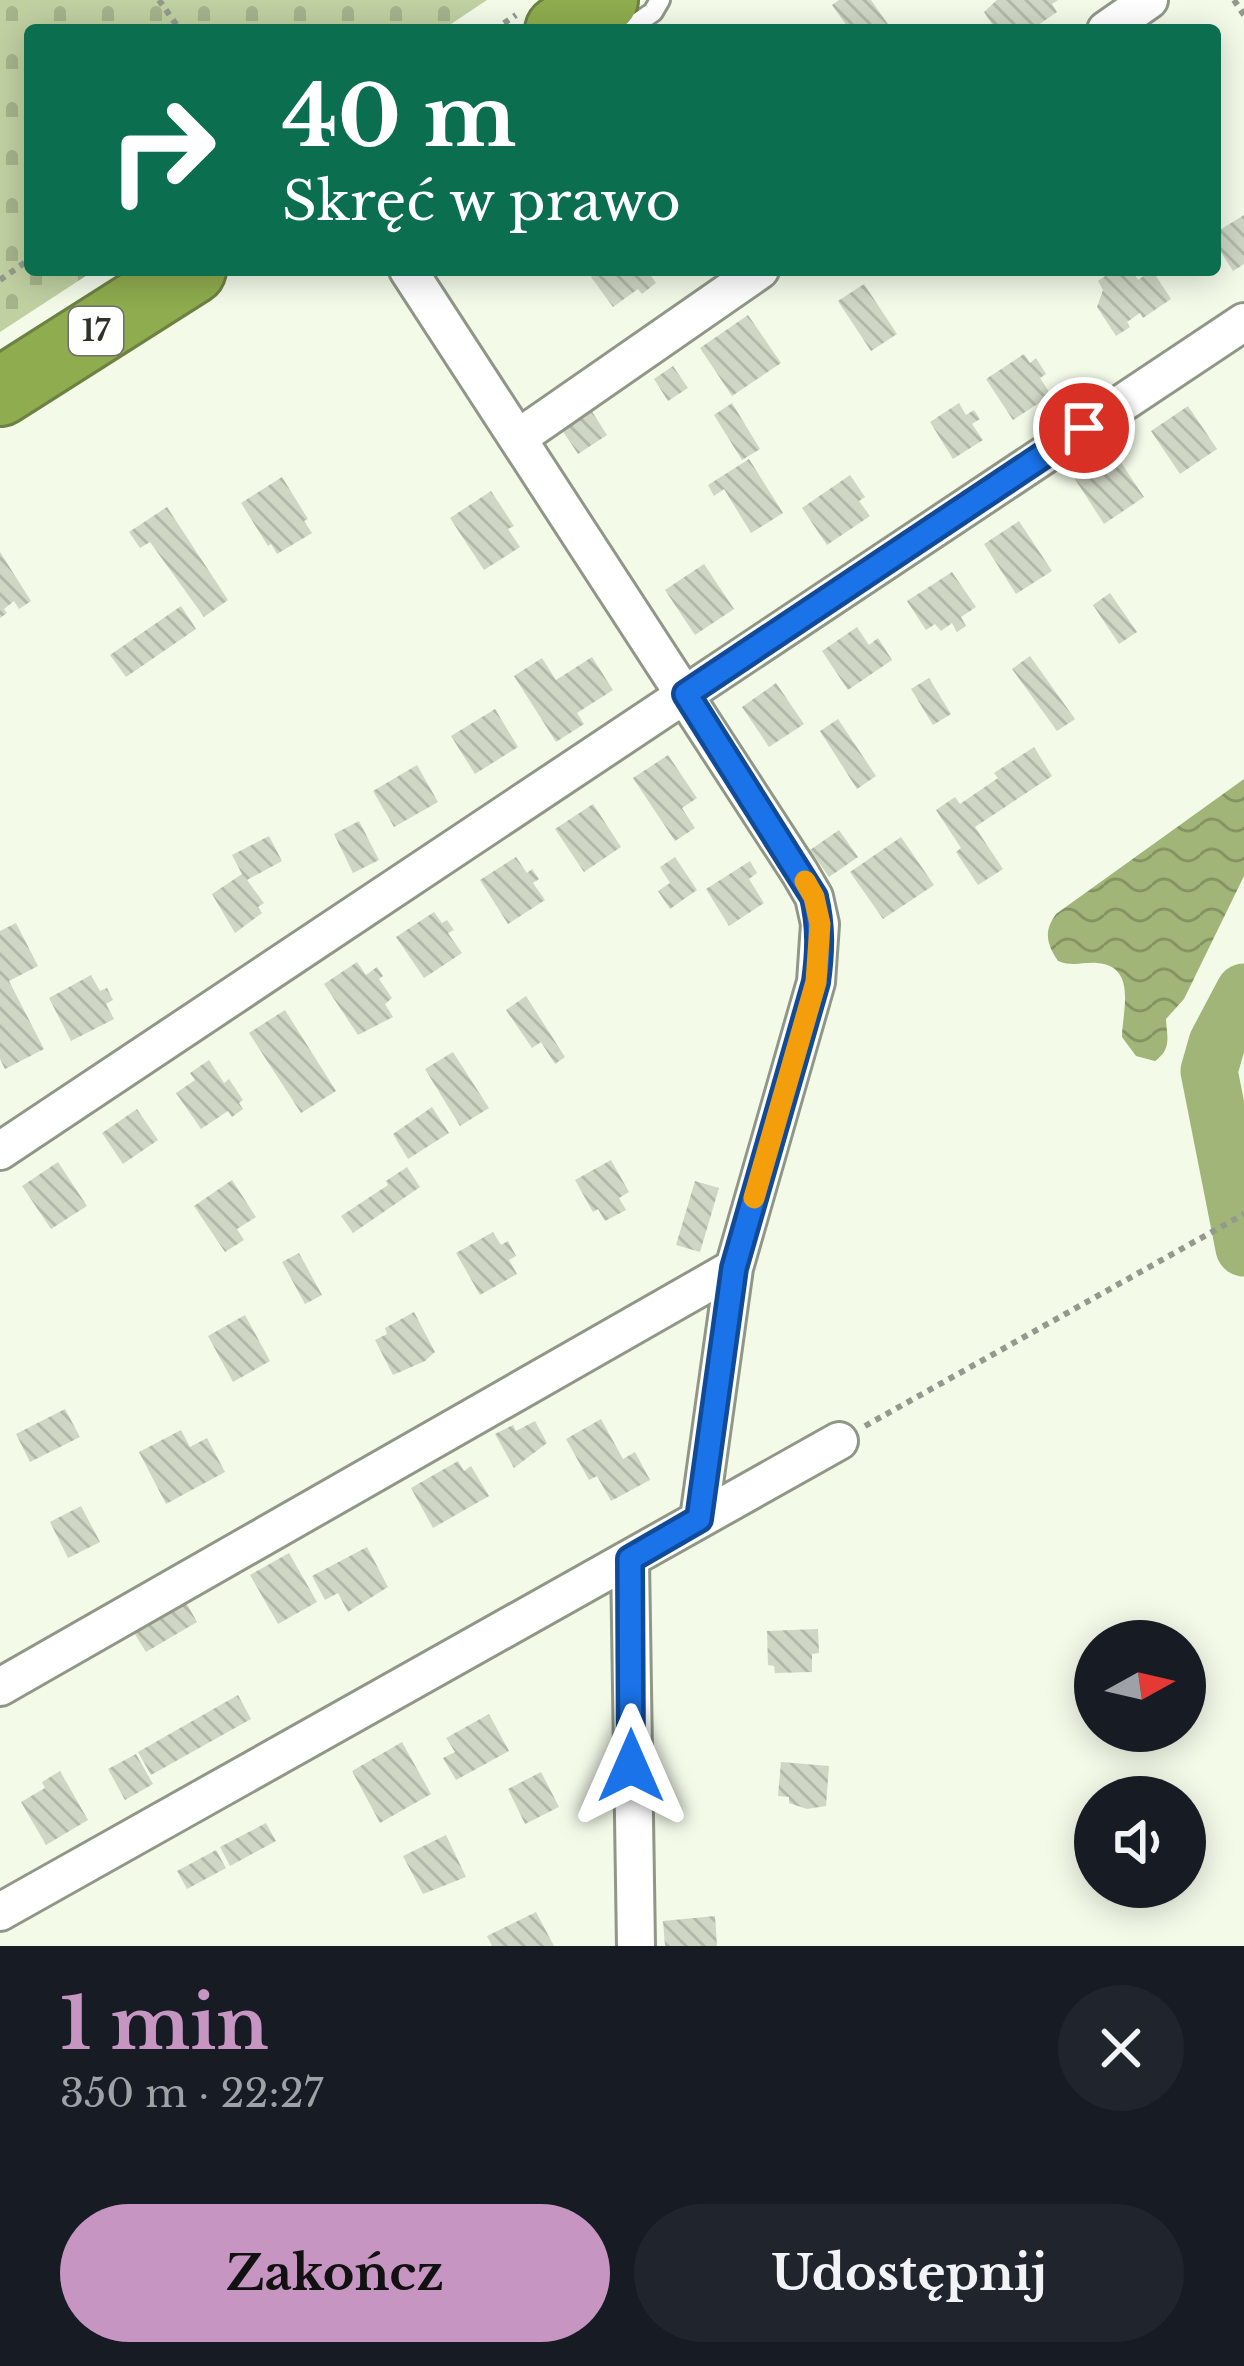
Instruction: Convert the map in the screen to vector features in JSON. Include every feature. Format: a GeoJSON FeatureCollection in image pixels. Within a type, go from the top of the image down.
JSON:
{"type":"FeatureCollection","features":[{"type":"Feature","properties":{"kind":"highway"},"geometry":{"type":"LineString","coordinates":[[568,24],[604,0]]}},
{"type":"Feature","properties":{"kind":"highway","name":"17"},"geometry":{"type":"LineString","coordinates":[[0,392],[105,312],[180,276]]}},
{"type":"Feature","properties":{"kind":"street"},"geometry":{"type":"LineString","coordinates":[[1115,24],[1149,0]]}},
{"type":"Feature","properties":{"kind":"street"},"geometry":{"type":"LineString","coordinates":[[412,276],[814,897],[820,924],[816,982],[734,1268],[699,1519]]}},
{"type":"Feature","properties":{"kind":"street"},"geometry":{"type":"LineString","coordinates":[[518,438],[751,276]]}},
{"type":"Feature","properties":{"kind":"street"},"geometry":{"type":"LineString","coordinates":[[0,1151],[1244,322]]}},
{"type":"Feature","properties":{"kind":"street"},"geometry":{"type":"LineString","coordinates":[[0,1687],[734,1268]]}},
{"type":"Feature","properties":{"kind":"street"},"geometry":{"type":"LineString","coordinates":[[0,1912],[839,1441]]}},
{"type":"Feature","properties":{"kind":"street"},"geometry":{"type":"LineString","coordinates":[[630,1559],[636,1946]]}},
{"type":"Feature","properties":{"kind":"lane"},"geometry":{"type":"LineString","coordinates":[[636,24],[653,12],[660,0]]}},
{"type":"Feature","properties":{"kind":"path"},"geometry":{"type":"LineString","coordinates":[[1234,0],[1244,15]]}},
{"type":"Feature","properties":{"kind":"path"},"geometry":{"type":"LineString","coordinates":[[839,1441],[1244,1214]]}},
{"type":"Feature","properties":{"kind":"green space"},"geometry":{"type":"Polygon","coordinates":[[[0,0],[487,0],[451,24],[24,24],[24,276],[86,276],[0,332],[0,0]]]}},
{"type":"Feature","properties":{"kind":"water"},"geometry":{"type":"Polygon","coordinates":[[[1244,779],[1244,876],[1184,999],[1166,1019],[1164,1052],[1155,1061],[1136,1056],[1122,1037],[1125,992],[1118,972],[1097,963],[1058,961],[1049,943],[1049,927],[1056,914],[1244,779]]]}},
{"type":"Feature","properties":{"kind":"building"},"geometry":{"type":"Polygon","coordinates":[[[839,0],[871,0],[888,24],[846,24],[832,5],[839,0]]]}},
{"type":"Feature","properties":{"kind":"building"},"geometry":{"type":"Polygon","coordinates":[[[997,0],[1058,0],[1052,4],[1057,12],[1040,24],[992,24],[984,12],[997,0]]]}},
{"type":"Feature","properties":{"kind":"building"},"geometry":{"type":"Polygon","coordinates":[[[1244,215],[1244,264],[1233,271],[1221,252],[1221,229],[1244,215]]]}},
{"type":"Feature","properties":{"kind":"building"},"geometry":{"type":"Polygon","coordinates":[[[651,276],[656,283],[613,307],[591,277],[651,276]]]}},
{"type":"Feature","properties":{"kind":"building"},"geometry":{"type":"Polygon","coordinates":[[[1105,276],[1136,276],[1138,280],[1156,276],[1171,299],[1143,318],[1140,313],[1116,336],[1097,307],[1103,290],[1098,281],[1105,276]]]}},
{"type":"Feature","properties":{"kind":"building"},"geometry":{"type":"Polygon","coordinates":[[[864,284],[897,334],[871,351],[838,301],[864,284]]]}},
{"type":"Feature","properties":{"kind":"building"},"geometry":{"type":"Polygon","coordinates":[[[748,315],[781,363],[732,396],[700,348],[748,315]]]}},
{"type":"Feature","properties":{"kind":"building"},"geometry":{"type":"Polygon","coordinates":[[[1024,354],[1030,363],[1036,358],[1046,374],[1040,378],[1051,395],[1013,420],[986,379],[1024,354]]]}},
{"type":"Feature","properties":{"kind":"building"},"geometry":{"type":"Polygon","coordinates":[[[673,366],[688,388],[668,401],[654,379],[673,366]]]}},
{"type":"Feature","properties":{"kind":"building"},"geometry":{"type":"Polygon","coordinates":[[[732,403],[760,449],[742,460],[714,415],[732,403]]]}},
{"type":"Feature","properties":{"kind":"building"},"geometry":{"type":"Polygon","coordinates":[[[959,403],[966,415],[974,410],[980,419],[972,424],[983,440],[953,459],[930,422],[959,403]]]}},
{"type":"Feature","properties":{"kind":"building"},"geometry":{"type":"Polygon","coordinates":[[[1188,406],[1217,449],[1180,474],[1151,431],[1188,406]]]}},
{"type":"Feature","properties":{"kind":"building"},"geometry":{"type":"Polygon","coordinates":[[[591,410],[607,435],[578,454],[562,430],[591,410]]]}},
{"type":"Feature","properties":{"kind":"building"},"geometry":{"type":"Polygon","coordinates":[[[1116,455],[1144,497],[1104,524],[1075,479],[1116,455]]]}},
{"type":"Feature","properties":{"kind":"building"},"geometry":{"type":"Polygon","coordinates":[[[749,459],[783,513],[751,533],[724,489],[714,496],[708,485],[749,459]]]}},
{"type":"Feature","properties":{"kind":"building"},"geometry":{"type":"Polygon","coordinates":[[[850,475],[865,497],[859,501],[870,516],[827,545],[802,508],[850,475]]]}},
{"type":"Feature","properties":{"kind":"building"},"geometry":{"type":"Polygon","coordinates":[[[282,477],[312,533],[277,554],[241,503],[282,477]]]}},
{"type":"Feature","properties":{"kind":"building"},"geometry":{"type":"Polygon","coordinates":[[[491,491],[514,526],[508,529],[520,547],[484,570],[450,518],[491,491]]]}},
{"type":"Feature","properties":{"kind":"building"},"geometry":{"type":"Polygon","coordinates":[[[167,507],[228,600],[204,617],[150,542],[140,548],[129,532],[167,507]]]}},
{"type":"Feature","properties":{"kind":"building"},"geometry":{"type":"Polygon","coordinates":[[[1019,521],[1052,571],[1016,594],[984,544],[1019,521]]]}},
{"type":"Feature","properties":{"kind":"building"},"geometry":{"type":"Polygon","coordinates":[[[0,552],[31,601],[19,609],[14,601],[0,618],[0,552]]]}},
{"type":"Feature","properties":{"kind":"building"},"geometry":{"type":"Polygon","coordinates":[[[704,564],[734,609],[695,635],[665,590],[704,564]]]}},
{"type":"Feature","properties":{"kind":"building"},"geometry":{"type":"Polygon","coordinates":[[[952,572],[976,607],[961,617],[966,626],[957,632],[952,623],[941,631],[935,624],[926,630],[907,601],[952,572]]]}},
{"type":"Feature","properties":{"kind":"building"},"geometry":{"type":"Polygon","coordinates":[[[1110,593],[1137,632],[1119,644],[1093,605],[1110,593]]]}},
{"type":"Feature","properties":{"kind":"building"},"geometry":{"type":"Polygon","coordinates":[[[181,606],[196,629],[126,677],[110,655],[181,606]]]}},
{"type":"Feature","properties":{"kind":"building"},"geometry":{"type":"Polygon","coordinates":[[[857,627],[869,645],[878,638],[892,660],[848,690],[822,651],[857,627]]]}},
{"type":"Feature","properties":{"kind":"building"},"geometry":{"type":"Polygon","coordinates":[[[1030,656],[1075,719],[1057,731],[1012,669],[1030,656]]]}},
{"type":"Feature","properties":{"kind":"building"},"geometry":{"type":"Polygon","coordinates":[[[592,657],[613,690],[577,713],[584,724],[556,742],[514,676],[542,658],[556,680],[592,657]]]}},
{"type":"Feature","properties":{"kind":"building"},"geometry":{"type":"Polygon","coordinates":[[[929,678],[951,714],[933,725],[911,689],[929,678]]]}},
{"type":"Feature","properties":{"kind":"building"},"geometry":{"type":"Polygon","coordinates":[[[776,683],[804,724],[769,747],[742,707],[776,683]]]}},
{"type":"Feature","properties":{"kind":"building"},"geometry":{"type":"Polygon","coordinates":[[[495,709],[518,747],[475,774],[451,736],[495,709]]]}},
{"type":"Feature","properties":{"kind":"building"},"geometry":{"type":"Polygon","coordinates":[[[838,719],[876,776],[857,789],[820,731],[838,719]]]}},
{"type":"Feature","properties":{"kind":"building"},"geometry":{"type":"Polygon","coordinates":[[[1034,747],[1052,776],[975,827],[1003,869],[978,885],[936,810],[955,797],[960,804],[998,778],[994,773],[1034,747]]]}},
{"type":"Feature","properties":{"kind":"building"},"geometry":{"type":"Polygon","coordinates":[[[668,755],[697,798],[682,808],[695,828],[675,841],[633,778],[668,755]]]}},
{"type":"Feature","properties":{"kind":"building"},"geometry":{"type":"Polygon","coordinates":[[[417,765],[438,802],[394,827],[373,791],[417,765]]]}},
{"type":"Feature","properties":{"kind":"building"},"geometry":{"type":"Polygon","coordinates":[[[593,804],[621,847],[584,872],[555,829],[593,804]]]}},
{"type":"Feature","properties":{"kind":"building"},"geometry":{"type":"Polygon","coordinates":[[[359,821],[379,860],[353,873],[334,834],[359,821]]]}},
{"type":"Feature","properties":{"kind":"building"},"geometry":{"type":"Polygon","coordinates":[[[839,830],[858,857],[829,877],[810,850],[839,830]]]}},
{"type":"Feature","properties":{"kind":"building"},"geometry":{"type":"Polygon","coordinates":[[[269,836],[282,861],[247,880],[264,903],[258,907],[262,913],[235,933],[212,894],[242,874],[232,855],[269,836]]]}},
{"type":"Feature","properties":{"kind":"building"},"geometry":{"type":"Polygon","coordinates":[[[901,837],[934,885],[883,919],[850,872],[901,837]]]}},
{"type":"Feature","properties":{"kind":"building"},"geometry":{"type":"Polygon","coordinates":[[[516,857],[527,873],[532,869],[539,879],[533,883],[545,900],[508,924],[480,880],[516,857]]]}},
{"type":"Feature","properties":{"kind":"building"},"geometry":{"type":"Polygon","coordinates":[[[675,857],[697,890],[670,909],[658,891],[670,883],[660,867],[675,857]]]}},
{"type":"Feature","properties":{"kind":"building"},"geometry":{"type":"Polygon","coordinates":[[[750,861],[757,873],[749,879],[764,903],[729,926],[706,889],[750,861]]]}},
{"type":"Feature","properties":{"kind":"building"},"geometry":{"type":"Polygon","coordinates":[[[434,912],[454,930],[448,933],[462,953],[424,978],[396,937],[434,912]]]}},
{"type":"Feature","properties":{"kind":"building"},"geometry":{"type":"Polygon","coordinates":[[[16,923],[38,966],[9,981],[44,1049],[5,1069],[0,1059],[0,931],[16,923]]]}},
{"type":"Feature","properties":{"kind":"building"},"geometry":{"type":"Polygon","coordinates":[[[357,962],[366,975],[377,967],[383,976],[379,979],[392,998],[385,1004],[393,1017],[358,1035],[324,984],[357,962]]]}},
{"type":"Feature","properties":{"kind":"building"},"geometry":{"type":"Polygon","coordinates":[[[91,975],[100,991],[107,988],[113,1000],[106,1004],[114,1019],[71,1041],[49,998],[91,975]]]}},
{"type":"Feature","properties":{"kind":"building"},"geometry":{"type":"Polygon","coordinates":[[[526,996],[565,1057],[555,1064],[541,1042],[532,1048],[506,1010],[526,996]]]}},
{"type":"Feature","properties":{"kind":"building"},"geometry":{"type":"Polygon","coordinates":[[[285,1010],[336,1091],[301,1113],[249,1033],[285,1010]]]}},
{"type":"Feature","properties":{"kind":"building"},"geometry":{"type":"Polygon","coordinates":[[[453,1052],[489,1108],[460,1126],[425,1069],[453,1052]]]}},
{"type":"Feature","properties":{"kind":"building"},"geometry":{"type":"Polygon","coordinates":[[[209,1060],[224,1083],[229,1079],[243,1100],[239,1103],[243,1109],[232,1117],[228,1111],[201,1129],[176,1093],[195,1080],[190,1073],[209,1060]]]}},
{"type":"Feature","properties":{"kind":"building"},"geometry":{"type":"Polygon","coordinates":[[[432,1107],[449,1133],[408,1159],[393,1134],[432,1107]]]}},
{"type":"Feature","properties":{"kind":"building"},"geometry":{"type":"Polygon","coordinates":[[[137,1109],[158,1140],[123,1164],[102,1133],[137,1109]]]}},
{"type":"Feature","properties":{"kind":"building"},"geometry":{"type":"Polygon","coordinates":[[[611,1160],[629,1192],[619,1198],[626,1210],[605,1221],[598,1209],[593,1212],[575,1180],[611,1160]]]}},
{"type":"Feature","properties":{"kind":"building"},"geometry":{"type":"Polygon","coordinates":[[[58,1162],[87,1206],[51,1229],[22,1186],[58,1162]]]}},
{"type":"Feature","properties":{"kind":"building"},"geometry":{"type":"Polygon","coordinates":[[[407,1167],[420,1187],[353,1233],[341,1216],[407,1167]]]}},
{"type":"Feature","properties":{"kind":"building"},"geometry":{"type":"Polygon","coordinates":[[[232,1180],[256,1217],[237,1229],[244,1240],[225,1252],[194,1206],[232,1180]]]}},
{"type":"Feature","properties":{"kind":"building"},"geometry":{"type":"Polygon","coordinates":[[[695,1181],[719,1188],[700,1252],[676,1245],[695,1181]]]}},
{"type":"Feature","properties":{"kind":"building"},"geometry":{"type":"Polygon","coordinates":[[[493,1232],[501,1245],[508,1241],[516,1256],[509,1260],[517,1274],[480,1295],[456,1253],[493,1232]]]}},
{"type":"Feature","properties":{"kind":"building"},"geometry":{"type":"Polygon","coordinates":[[[299,1253],[322,1295],[305,1304],[282,1262],[299,1253]]]}},
{"type":"Feature","properties":{"kind":"building"},"geometry":{"type":"Polygon","coordinates":[[[414,1312],[435,1352],[393,1375],[375,1340],[387,1334],[385,1328],[414,1312]]]}},
{"type":"Feature","properties":{"kind":"building"},"geometry":{"type":"Polygon","coordinates":[[[245,1315],[270,1361],[233,1382],[208,1336],[245,1315]]]}},
{"type":"Feature","properties":{"kind":"building"},"geometry":{"type":"Polygon","coordinates":[[[65,1409],[80,1437],[30,1462],[16,1434],[65,1409]]]}},
{"type":"Feature","properties":{"kind":"building"},"geometry":{"type":"Polygon","coordinates":[[[601,1419],[623,1459],[635,1452],[650,1480],[611,1501],[597,1476],[589,1480],[566,1439],[601,1419]]]}},
{"type":"Feature","properties":{"kind":"building"},"geometry":{"type":"Polygon","coordinates":[[[535,1421],[547,1443],[514,1468],[495,1434],[513,1425],[516,1431],[535,1421]]]}},
{"type":"Feature","properties":{"kind":"building"},"geometry":{"type":"Polygon","coordinates":[[[181,1430],[190,1447],[207,1438],[225,1472],[166,1504],[139,1452],[181,1430]]]}},
{"type":"Feature","properties":{"kind":"building"},"geometry":{"type":"Polygon","coordinates":[[[458,1461],[464,1471],[471,1466],[489,1496],[433,1528],[411,1488],[458,1461]]]}},
{"type":"Feature","properties":{"kind":"building"},"geometry":{"type":"Polygon","coordinates":[[[81,1506],[100,1542],[68,1558],[50,1522],[81,1506]]]}},
{"type":"Feature","properties":{"kind":"building"},"geometry":{"type":"Polygon","coordinates":[[[367,1547],[388,1587],[348,1612],[338,1593],[325,1600],[312,1576],[367,1547]]]}},
{"type":"Feature","properties":{"kind":"building"},"geometry":{"type":"Polygon","coordinates":[[[289,1553],[317,1602],[278,1624],[250,1575],[289,1553]]]}},
{"type":"Feature","properties":{"kind":"building"},"geometry":{"type":"Polygon","coordinates":[[[183,1597],[197,1622],[146,1652],[131,1628],[183,1597]]]}},
{"type":"Feature","properties":{"kind":"building"},"geometry":{"type":"Polygon","coordinates":[[[818,1629],[819,1653],[812,1654],[812,1672],[775,1673],[774,1666],[768,1665],[767,1631],[818,1629]]]}},
{"type":"Feature","properties":{"kind":"building"},"geometry":{"type":"Polygon","coordinates":[[[238,1695],[251,1719],[151,1775],[138,1752],[238,1695]]]}},
{"type":"Feature","properties":{"kind":"building"},"geometry":{"type":"Polygon","coordinates":[[[489,1714],[509,1751],[456,1780],[443,1758],[455,1752],[446,1738],[489,1714]]]}},
{"type":"Feature","properties":{"kind":"building"},"geometry":{"type":"Polygon","coordinates":[[[402,1742],[431,1794],[380,1823],[352,1771],[402,1742]]]}},
{"type":"Feature","properties":{"kind":"building"},"geometry":{"type":"Polygon","coordinates":[[[136,1754],[153,1784],[125,1800],[108,1769],[136,1754]]]}},
{"type":"Feature","properties":{"kind":"building"},"geometry":{"type":"Polygon","coordinates":[[[781,1762],[829,1766],[826,1806],[807,1809],[778,1796],[781,1762]]]}},
{"type":"Feature","properties":{"kind":"building"},"geometry":{"type":"Polygon","coordinates":[[[60,1771],[88,1820],[46,1845],[21,1802],[45,1788],[42,1782],[60,1771]]]}},
{"type":"Feature","properties":{"kind":"building"},"geometry":{"type":"Polygon","coordinates":[[[541,1772],[559,1807],[525,1824],[508,1789],[541,1772]]]}},
{"type":"Feature","properties":{"kind":"building"},"geometry":{"type":"Polygon","coordinates":[[[266,1823],[276,1841],[230,1866],[220,1847],[266,1823]]]}},
{"type":"Feature","properties":{"kind":"building"},"geometry":{"type":"Polygon","coordinates":[[[446,1835],[466,1877],[423,1894],[403,1856],[446,1835]]]}},
{"type":"Feature","properties":{"kind":"building"},"geometry":{"type":"Polygon","coordinates":[[[216,1850],[226,1868],[187,1889],[177,1871],[216,1850]]]}},
{"type":"Feature","properties":{"kind":"building"},"geometry":{"type":"Polygon","coordinates":[[[536,1912],[554,1946],[492,1946],[487,1936],[536,1912]]]}},
{"type":"Feature","properties":{"kind":"building"},"geometry":{"type":"Polygon","coordinates":[[[715,1916],[717,1946],[665,1946],[663,1921],[715,1916]]]}},
{"type":"Feature","properties":{"kind":"waterway"},"geometry":{"type":"LineString","coordinates":[[1244,992],[1217,1043],[1209,1071],[1244,1248]]}},
{"type":"Feature","properties":{"kind":"slow traffic"},"geometry":{"type":"LineString","coordinates":[[754,1198],[816,982],[820,924],[805,881]]}},
{"type":"Feature","properties":{"kind":"route"},"geometry":{"type":"LineString","coordinates":[[631,1766],[630,1559],[699,1519],[734,1268],[820,955],[814,897],[686,694],[1084,428]]}}]}
